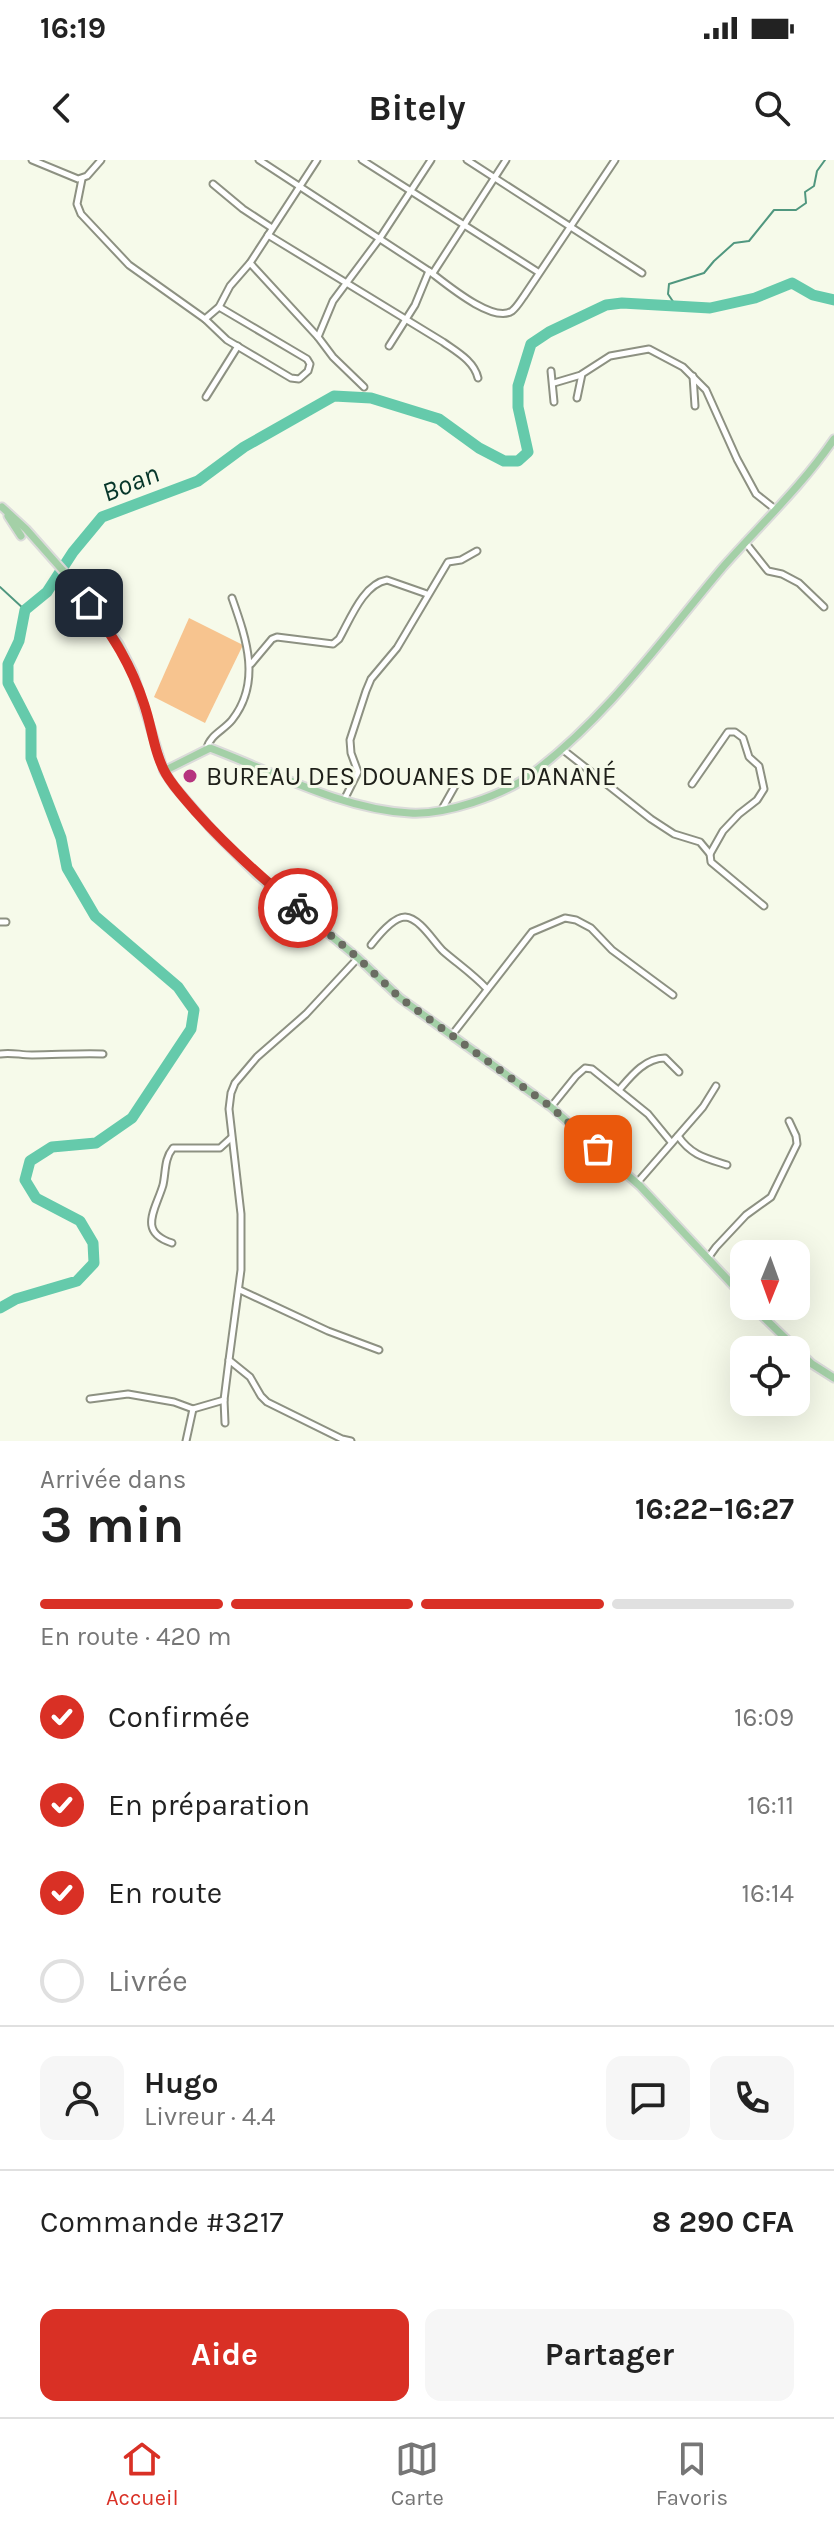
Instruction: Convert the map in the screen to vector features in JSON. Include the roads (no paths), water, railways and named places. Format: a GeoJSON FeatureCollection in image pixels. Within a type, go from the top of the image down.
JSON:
{"type":"FeatureCollection","features":[{"type":"Feature","properties":{"kind":"main road"},"geometry":{"type":"LineString","coordinates":[[164,771],[207,748],[344,800],[412,813],[441,810],[519,782],[561,748],[638,672],[690,606],[808,474],[834,439]]}},
{"type":"Feature","properties":{"kind":"main road"},"geometry":{"type":"LineString","coordinates":[[1,506],[21,536]]}},
{"type":"Feature","properties":{"kind":"main road"},"geometry":{"type":"LineString","coordinates":[[1,506],[73,582],[119,644],[133,672],[164,771],[213,831],[257,875],[358,958],[400,998],[551,1107],[637,1183],[730,1282]]}},
{"type":"Feature","properties":{"kind":"main road"},"geometry":{"type":"LineString","coordinates":[[766,1320],[812,1364],[834,1378]]}},
{"type":"Feature","properties":{"kind":"street"},"geometry":{"type":"LineString","coordinates":[[32,160],[82,179]]}},
{"type":"Feature","properties":{"kind":"street"},"geometry":{"type":"LineString","coordinates":[[101,160],[82,179],[77,204],[81,214],[129,265],[174,295],[227,340],[295,380],[302,378],[310,366],[307,359],[219,307]]}},
{"type":"Feature","properties":{"kind":"street"},"geometry":{"type":"LineString","coordinates":[[259,160],[431,272],[446,285],[491,313],[501,314],[514,309],[572,228],[615,160]]}},
{"type":"Feature","properties":{"kind":"street"},"geometry":{"type":"LineString","coordinates":[[205,319],[219,307],[230,286],[250,263],[317,160]]}},
{"type":"Feature","properties":{"kind":"street"},"geometry":{"type":"LineString","coordinates":[[362,160],[538,272]]}},
{"type":"Feature","properties":{"kind":"street"},"geometry":{"type":"LineString","coordinates":[[318,337],[333,301],[380,238],[431,160]]}},
{"type":"Feature","properties":{"kind":"street"},"geometry":{"type":"LineString","coordinates":[[467,160],[642,273]]}},
{"type":"Feature","properties":{"kind":"street"},"geometry":{"type":"LineString","coordinates":[[389,346],[431,272],[506,160]]}},
{"type":"Feature","properties":{"kind":"street"},"geometry":{"type":"LineString","coordinates":[[213,184],[272,228]]}},
{"type":"Feature","properties":{"kind":"street"},"geometry":{"type":"LineString","coordinates":[[268,235],[407,318],[463,356],[475,369],[478,378]]}},
{"type":"Feature","properties":{"kind":"street"},"geometry":{"type":"LineString","coordinates":[[250,263],[333,357],[364,387]]}},
{"type":"Feature","properties":{"kind":"street"},"geometry":{"type":"LineString","coordinates":[[206,397],[238,346]]}},
{"type":"Feature","properties":{"kind":"street"},"geometry":{"type":"LineString","coordinates":[[554,383],[582,374],[610,356],[649,349],[683,367],[706,390],[756,494],[775,509]]}},
{"type":"Feature","properties":{"kind":"street"},"geometry":{"type":"LineString","coordinates":[[551,371],[554,402]]}},
{"type":"Feature","properties":{"kind":"street"},"geometry":{"type":"LineString","coordinates":[[577,398],[582,374]]}},
{"type":"Feature","properties":{"kind":"street"},"geometry":{"type":"LineString","coordinates":[[692,375],[695,406]]}},
{"type":"Feature","properties":{"kind":"street"},"geometry":{"type":"LineString","coordinates":[[745,542],[768,571],[799,583],[824,607]]}},
{"type":"Feature","properties":{"kind":"street"},"geometry":{"type":"LineString","coordinates":[[344,800],[358,772],[350,740],[371,679],[397,648],[449,561],[461,560],[477,551]]}},
{"type":"Feature","properties":{"kind":"street"},"geometry":{"type":"LineString","coordinates":[[251,664],[277,637],[333,644],[369,589],[381,581],[387,580],[427,594]]}},
{"type":"Feature","properties":{"kind":"street"},"geometry":{"type":"LineString","coordinates":[[207,748],[209,740],[229,723],[238,710],[249,684],[251,664],[232,598]]}},
{"type":"Feature","properties":{"kind":"street"},"geometry":{"type":"LineString","coordinates":[[692,784],[728,732],[735,732],[743,738],[746,750],[760,768],[764,789],[761,795],[723,831],[710,854]]}},
{"type":"Feature","properties":{"kind":"street"},"geometry":{"type":"LineString","coordinates":[[561,748],[651,819],[674,834],[697,840],[710,854],[711,862],[764,906]]}},
{"type":"Feature","properties":{"kind":"street"},"geometry":{"type":"LineString","coordinates":[[441,810],[460,777]]}},
{"type":"Feature","properties":{"kind":"street"},"geometry":{"type":"LineString","coordinates":[[371,945],[401,917],[408,918],[487,989]]}},
{"type":"Feature","properties":{"kind":"street"},"geometry":{"type":"LineString","coordinates":[[452,1035],[532,932],[565,918],[591,928],[612,950],[673,995]]}},
{"type":"Feature","properties":{"kind":"street"},"geometry":{"type":"LineString","coordinates":[[225,1423],[224,1400],[240,1290],[241,1214],[231,1137],[230,1099],[235,1083],[257,1057],[338,982],[358,958]]}},
{"type":"Feature","properties":{"kind":"street"},"geometry":{"type":"LineString","coordinates":[[0,1054],[103,1054]]}},
{"type":"Feature","properties":{"kind":"street"},"geometry":{"type":"LineString","coordinates":[[619,1090],[644,1064],[658,1058],[665,1058],[679,1072]]}},
{"type":"Feature","properties":{"kind":"street"},"geometry":{"type":"LineString","coordinates":[[551,1107],[585,1068],[595,1070],[648,1114],[671,1142]]}},
{"type":"Feature","properties":{"kind":"street"},"geometry":{"type":"LineString","coordinates":[[637,1183],[703,1107],[716,1086]]}},
{"type":"Feature","properties":{"kind":"street"},"geometry":{"type":"LineString","coordinates":[[708,1258],[746,1215],[771,1197],[797,1144],[789,1121]]}},
{"type":"Feature","properties":{"kind":"street"},"geometry":{"type":"LineString","coordinates":[[678,1135],[685,1146],[699,1157],[727,1165]]}},
{"type":"Feature","properties":{"kind":"street"},"geometry":{"type":"LineString","coordinates":[[172,1243],[158,1238],[151,1221],[168,1154],[173,1148],[220,1148],[231,1137]]}},
{"type":"Feature","properties":{"kind":"street"},"geometry":{"type":"LineString","coordinates":[[240,1290],[328,1331],[379,1350]]}},
{"type":"Feature","properties":{"kind":"street"},"geometry":{"type":"LineString","coordinates":[[229,1360],[250,1377],[267,1402],[351,1441]]}},
{"type":"Feature","properties":{"kind":"street"},"geometry":{"type":"LineString","coordinates":[[90,1399],[128,1394],[174,1402],[193,1409],[224,1400]]}},
{"type":"Feature","properties":{"kind":"street"},"geometry":{"type":"LineString","coordinates":[[186,1441],[193,1409]]}},
{"type":"Feature","properties":{"kind":"waterway"},"geometry":{"type":"LineString","coordinates":[[676,306],[668,294],[669,284],[704,273],[734,243],[749,241],[774,210],[796,210],[806,203],[805,192],[814,186],[817,171],[825,160]]}},
{"type":"Feature","properties":{"kind":"waterway","name":"Boan"},"geometry":{"type":"LineString","coordinates":[[0,1308],[16,1299],[77,1281],[94,1263],[93,1243],[80,1221],[36,1198],[25,1180],[30,1161],[52,1147],[96,1143],[132,1118],[191,1029],[194,1010],[178,987],[95,916],[67,868],[61,838],[31,758],[31,727],[8,683],[8,664],[19,641],[25,610],[47,592],[73,552],[102,517],[198,481],[244,447],[334,396],[371,398],[439,419],[479,448],[504,461],[518,461],[528,452],[518,407],[518,386],[531,344],[549,332],[606,305],[622,303],[710,308],[755,298],[792,283],[813,295],[834,300]]}},
{"type":"Feature","properties":{"kind":"waterway"},"geometry":{"type":"LineString","coordinates":[[0,587],[25,610]]}},
{"type":"Feature","properties":{"kind":"place","name":"BUREAU DES DOUANES DE DANANÉ"},"geometry":{"type":"Point","coordinates":[190,776]}}]}
